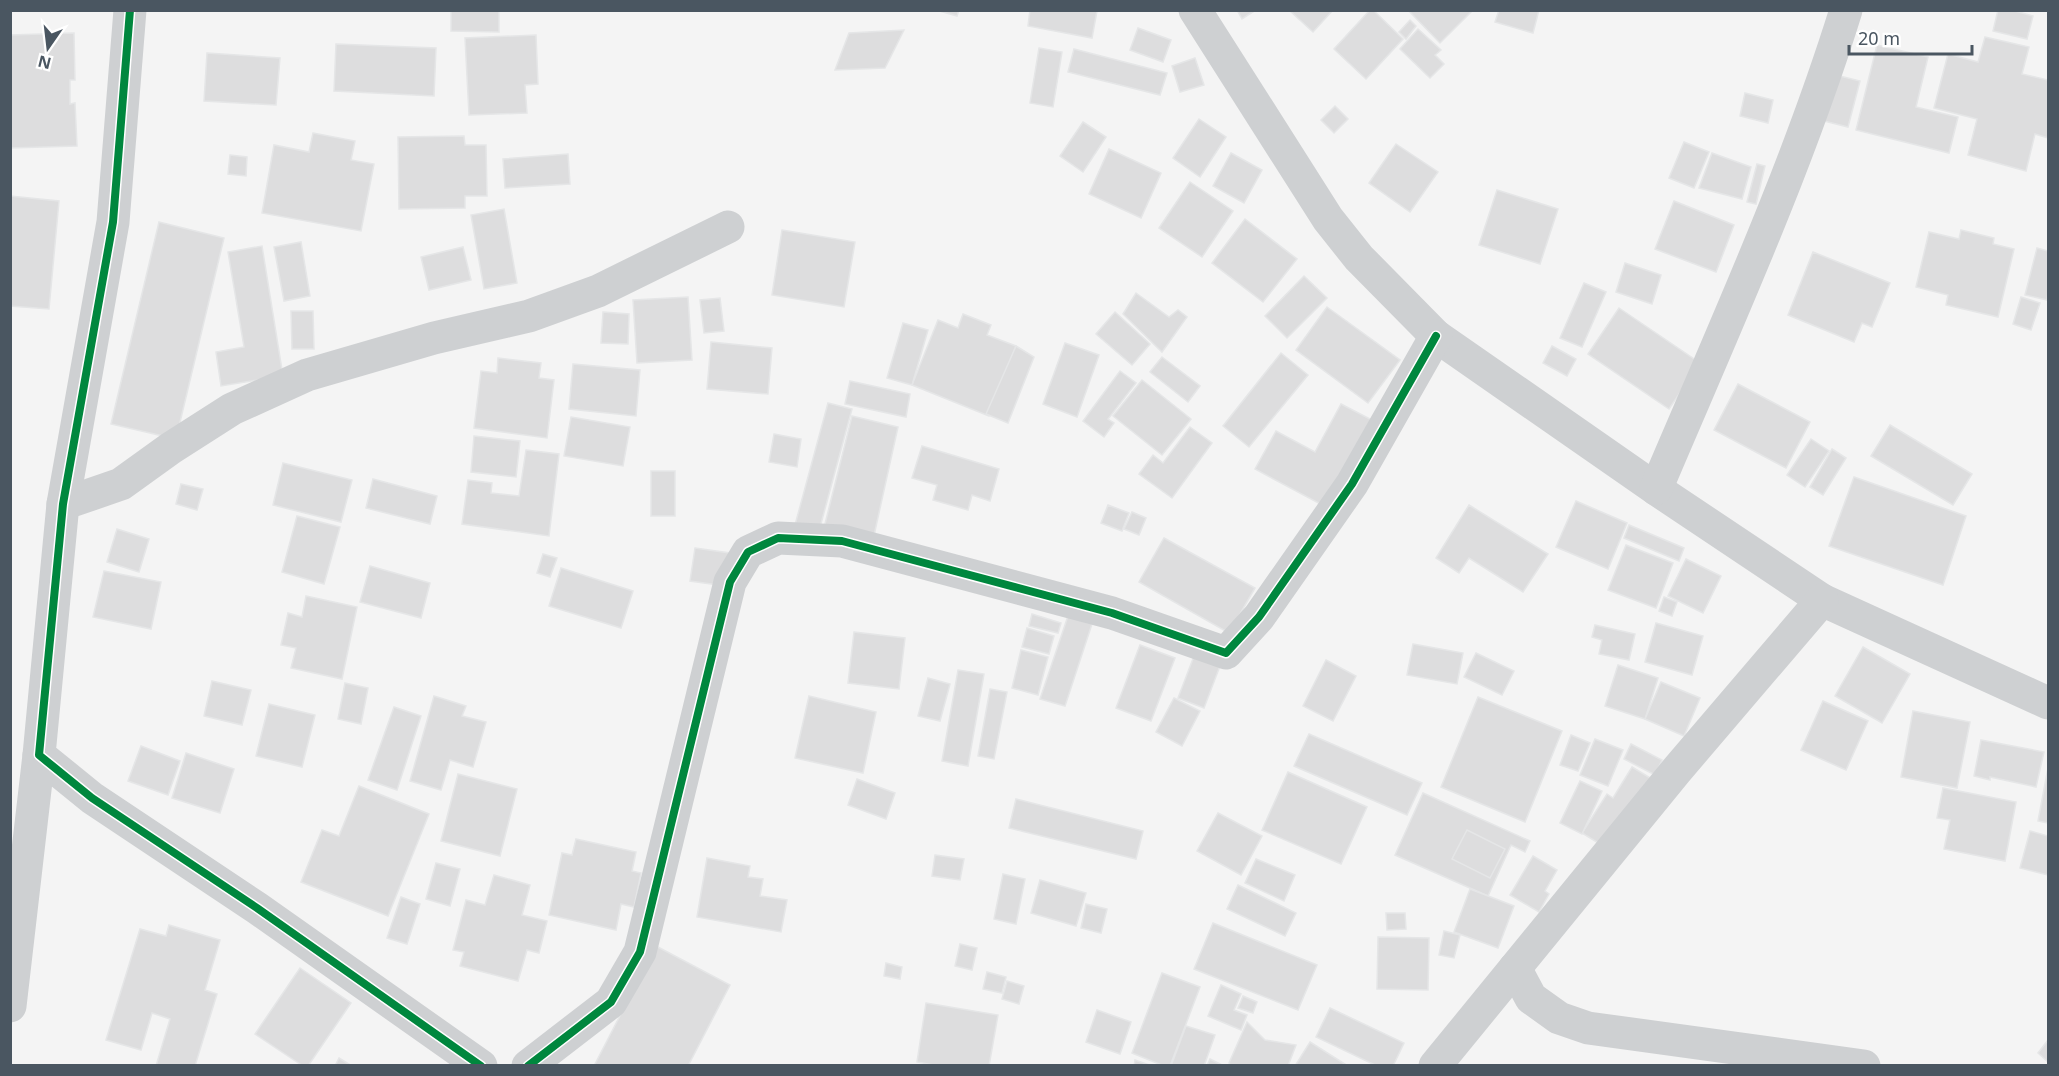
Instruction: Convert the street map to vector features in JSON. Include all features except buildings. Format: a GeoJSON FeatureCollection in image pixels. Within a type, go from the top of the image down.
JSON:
{"type":"FeatureCollection","features":[{"type":"Feature","properties":{"kind":"street"},"geometry":{"type":"LineString","coordinates":[[10,1006],[39,755],[63,504],[113,222],[130,10]]}},
{"type":"Feature","properties":{"kind":"street"},"geometry":{"type":"LineString","coordinates":[[1195,10],[1328,219],[1359,258],[1436,336],[1656,489],[1822,600],[2049,703]]}},
{"type":"Feature","properties":{"kind":"street"},"geometry":{"type":"LineString","coordinates":[[1656,489],[1762,241],[1812,111],[1846,10]]}},
{"type":"Feature","properties":{"kind":"street"},"geometry":{"type":"LineString","coordinates":[[63,504],[121,483],[232,409],[307,375],[434,338],[529,316],[598,291],[728,226]]}},
{"type":"Feature","properties":{"kind":"street"},"geometry":{"type":"LineString","coordinates":[[528,1065],[611,1002],[640,952],[730,582],[748,552],[778,538],[842,541],[1112,613],[1226,653],[1259,617],[1352,484],[1436,336]]}},
{"type":"Feature","properties":{"kind":"street"},"geometry":{"type":"LineString","coordinates":[[1435,1065],[1676,771],[1822,600]]}},
{"type":"Feature","properties":{"kind":"street"},"geometry":{"type":"LineString","coordinates":[[39,755],[92,798],[257,908],[481,1065]]}},
{"type":"Feature","properties":{"kind":"street"},"geometry":{"type":"LineString","coordinates":[[1515,968],[1531,998],[1559,1018],[1588,1028],[1864,1065]]}},
{"type":"Feature","properties":{"kind":"cycle path"},"geometry":{"type":"LineString","coordinates":[[130,10],[113,222],[63,504],[39,755],[92,798],[257,908],[481,1066]]}},
{"type":"Feature","properties":{"kind":"cycle path"},"geometry":{"type":"LineString","coordinates":[[528,1066],[611,1002],[640,952],[730,582],[748,552],[778,538],[842,541],[1112,613],[1226,653],[1259,617],[1352,484],[1436,336]]}}]}
